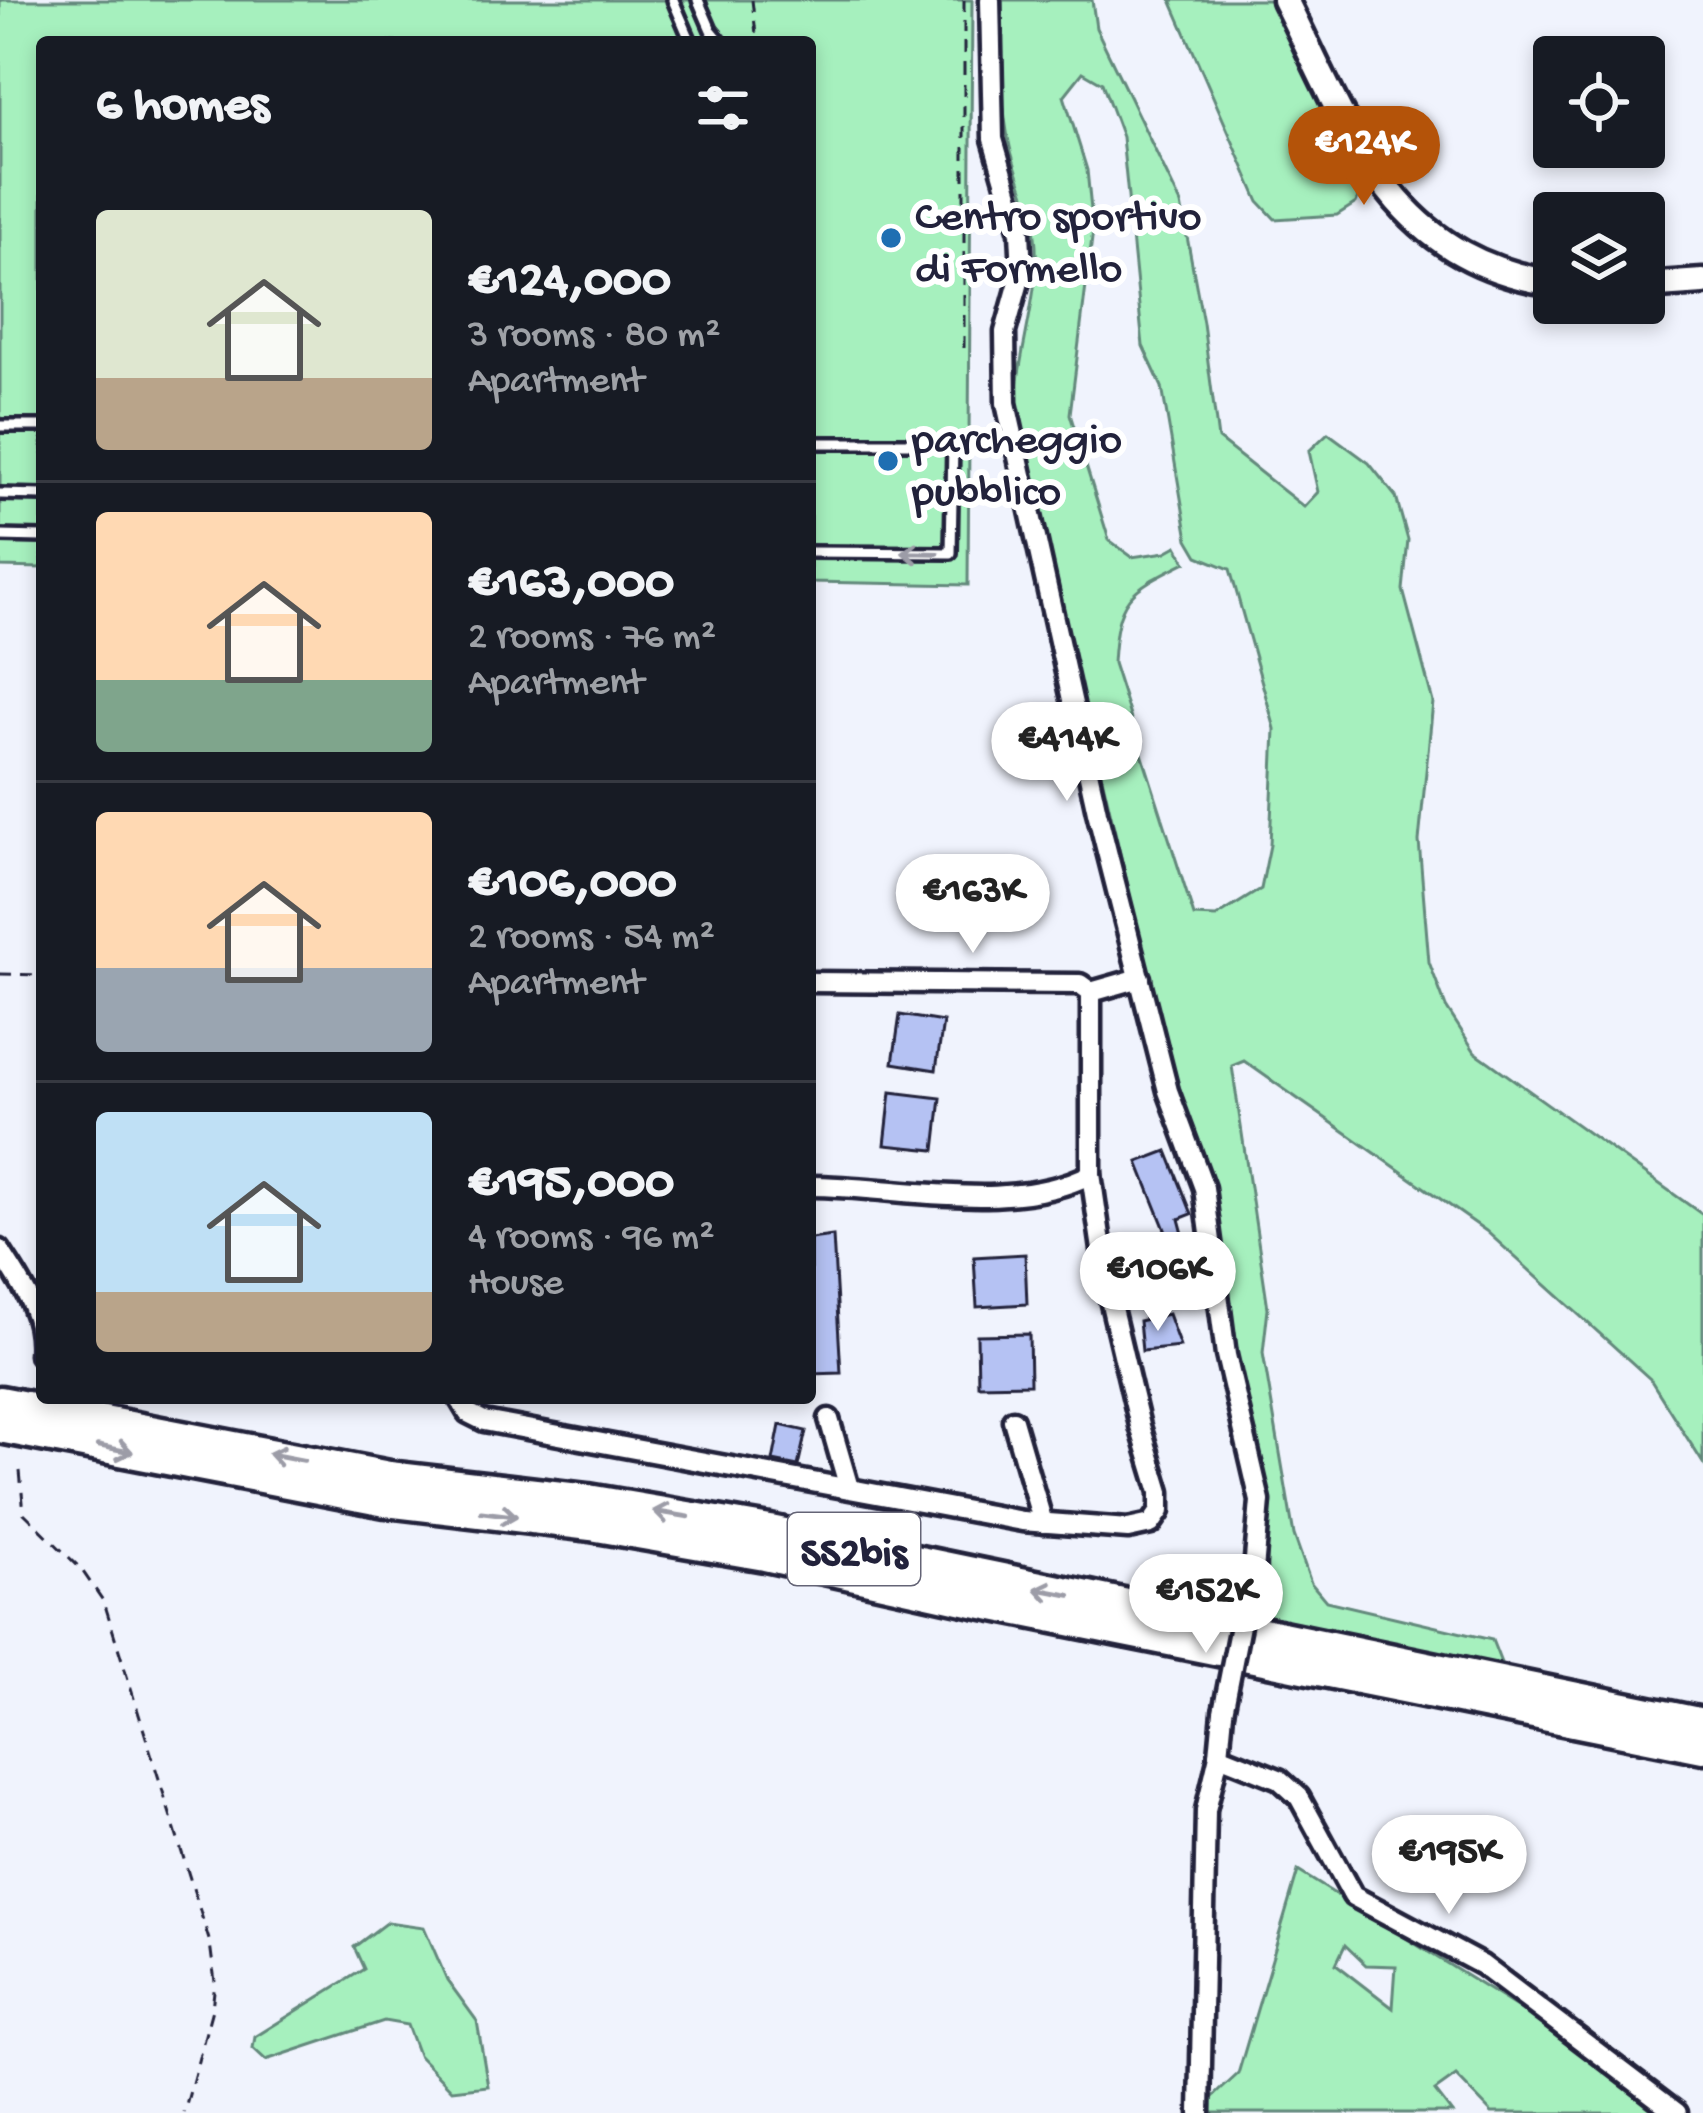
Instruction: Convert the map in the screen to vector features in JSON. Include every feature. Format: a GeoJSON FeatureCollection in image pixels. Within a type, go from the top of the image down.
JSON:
{"type":"FeatureCollection","features":[{"type":"Feature","properties":{"kind":"highway","name":"SS2bis"},"geometry":{"type":"LineString","coordinates":[[0,1402],[389,1477],[588,1500],[770,1531],[1703,1724]]}},
{"type":"Feature","properties":{"kind":"highway","name":"SS2bis"},"geometry":{"type":"LineString","coordinates":[[0,1427],[386,1501],[591,1526],[765,1555],[1703,1747]]}},
{"type":"Feature","properties":{"kind":"street"},"geometry":{"type":"LineString","coordinates":[[990,0],[993,139],[1016,216],[1022,255],[1005,332],[1012,444],[1097,812],[1168,1091],[1204,1188],[1226,1355],[1260,1502],[1255,1571],[1243,1610],[1223,1712],[1220,1755],[1206,1810],[1200,2113]]}},
{"type":"Feature","properties":{"kind":"street"},"geometry":{"type":"LineString","coordinates":[[1286,0],[1360,150],[1394,197],[1421,226],[1474,263],[1533,278]]}},
{"type":"Feature","properties":{"kind":"street"},"geometry":{"type":"LineString","coordinates":[[1665,285],[1703,282]]}},
{"type":"Feature","properties":{"kind":"street"},"geometry":{"type":"LineString","coordinates":[[1091,992],[1140,978]]}},
{"type":"Feature","properties":{"kind":"street"},"geometry":{"type":"LineString","coordinates":[[816,982],[1080,984],[1091,992]]}},
{"type":"Feature","properties":{"kind":"street"},"geometry":{"type":"LineString","coordinates":[[462,1404],[468,1414],[484,1421],[1042,1523],[1135,1528],[1151,1524],[1161,1505],[1108,1291],[1091,1174],[1091,992]]}},
{"type":"Feature","properties":{"kind":"street"},"geometry":{"type":"LineString","coordinates":[[816,1186],[1019,1196],[1060,1188],[1091,1174]]}},
{"type":"Feature","properties":{"kind":"street"},"geometry":{"type":"LineString","coordinates":[[0,1250],[36,1312]]}},
{"type":"Feature","properties":{"kind":"street"},"geometry":{"type":"LineString","coordinates":[[829,1419],[849,1488]]}},
{"type":"Feature","properties":{"kind":"street"},"geometry":{"type":"LineString","coordinates":[[1013,1420],[1042,1523]]}},
{"type":"Feature","properties":{"kind":"street"},"geometry":{"type":"LineString","coordinates":[[1220,1755],[1279,1779],[1299,1797],[1353,1896],[1482,1965],[1677,2113]]}},
{"type":"Feature","properties":{"kind":"lane"},"geometry":{"type":"LineString","coordinates":[[673,0],[688,36]]}},
{"type":"Feature","properties":{"kind":"lane"},"geometry":{"type":"LineString","coordinates":[[698,0],[716,36]]}},
{"type":"Feature","properties":{"kind":"lane"},"geometry":{"type":"LineString","coordinates":[[0,426],[36,426]]}},
{"type":"Feature","properties":{"kind":"lane"},"geometry":{"type":"LineString","coordinates":[[816,443],[1012,444]]}},
{"type":"Feature","properties":{"kind":"lane"},"geometry":{"type":"LineString","coordinates":[[816,552],[951,553],[953,443]]}},
{"type":"Feature","properties":{"kind":"lane"},"geometry":{"type":"LineString","coordinates":[[0,494],[36,495]]}},
{"type":"Feature","properties":{"kind":"lane"},"geometry":{"type":"LineString","coordinates":[[0,536],[36,537]]}},
{"type":"Feature","properties":{"kind":"path"},"geometry":{"type":"LineString","coordinates":[[752,0],[756,36]]}},
{"type":"Feature","properties":{"kind":"path"},"geometry":{"type":"LineString","coordinates":[[964,0],[964,349]]}},
{"type":"Feature","properties":{"kind":"path"},"geometry":{"type":"LineString","coordinates":[[0,974],[36,975]]}},
{"type":"Feature","properties":{"kind":"path"},"geometry":{"type":"LineString","coordinates":[[20,1471],[24,1514],[81,1569],[104,1602],[210,1943],[215,1982],[212,2009],[184,2113]]}},
{"type":"Feature","properties":{"kind":"green space","name":"Centro sportivo di Formello"},"geometry":{"type":"Polygon","coordinates":[[[0,0],[972,0],[968,585],[816,582],[816,36],[36,36],[36,568],[0,567],[0,0]]]}},
{"type":"Feature","properties":{"kind":"green space"},"geometry":{"type":"Polygon","coordinates":[[[1002,0],[1092,0],[1096,28],[1181,204],[1218,439],[1304,507],[1318,492],[1309,451],[1328,433],[1369,463],[1396,497],[1408,540],[1403,590],[1433,702],[1419,841],[1429,962],[1446,1007],[1475,1052],[1703,1215],[1703,1463],[1650,1379],[1486,1231],[1244,1061],[1232,1066],[1268,1308],[1263,1353],[1294,1535],[1311,1583],[1326,1601],[1492,1640],[1503,1668],[1257,1626],[1267,1580],[1267,1497],[1258,1437],[1232,1361],[1218,1223],[1166,1047],[1015,410],[1036,257],[1031,214],[1006,129],[1002,0]],[[1083,72],[1064,96],[1087,170],[1093,230],[1070,414],[1109,540],[1132,557],[1177,546],[1186,562],[1129,598],[1118,623],[1113,663],[1194,916],[1216,917],[1261,889],[1270,845],[1275,729],[1230,569],[1198,556],[1188,539],[1162,387],[1143,346],[1122,137],[1102,83],[1083,72]]]}},
{"type":"Feature","properties":{"kind":"green space"},"geometry":{"type":"Polygon","coordinates":[[[1171,0],[1274,0],[1363,183],[1356,203],[1337,215],[1275,219],[1259,202],[1171,0]]]}},
{"type":"Feature","properties":{"kind":"green space"},"geometry":{"type":"Polygon","coordinates":[[[1298,1871],[1554,2030],[1656,2113],[1492,2113],[1456,2076],[1435,2091],[1452,2113],[1196,2113],[1238,2074],[1298,1871]],[[1345,1945],[1336,1964],[1393,2008],[1396,1966],[1366,1965],[1345,1945]]]}},
{"type":"Feature","properties":{"kind":"green space"},"geometry":{"type":"Polygon","coordinates":[[[387,1922],[424,1927],[447,1980],[477,2021],[488,2086],[452,2090],[418,2055],[407,2025],[384,2021],[266,2060],[253,2048],[255,2037],[364,1969],[354,1947],[387,1922]]]}},
{"type":"Feature","properties":{"kind":"building"},"geometry":{"type":"Polygon","coordinates":[[[900,1015],[943,1022],[936,1070],[893,1063],[900,1015]]]}},
{"type":"Feature","properties":{"kind":"building"},"geometry":{"type":"Polygon","coordinates":[[[891,1092],[941,1098],[935,1150],[885,1145],[891,1092]]]}},
{"type":"Feature","properties":{"kind":"building"},"geometry":{"type":"Polygon","coordinates":[[[1167,1151],[1192,1214],[1179,1219],[1194,1275],[1160,1280],[1152,1252],[1172,1247],[1138,1162],[1167,1151]]]}},
{"type":"Feature","properties":{"kind":"building"},"geometry":{"type":"Polygon","coordinates":[[[833,1236],[841,1373],[816,1374],[816,1238],[833,1236]]]}},
{"type":"Feature","properties":{"kind":"building"},"geometry":{"type":"Polygon","coordinates":[[[1025,1254],[1027,1304],[977,1307],[974,1257],[1025,1254]]]}},
{"type":"Feature","properties":{"kind":"building"},"geometry":{"type":"Polygon","coordinates":[[[1168,1314],[1180,1347],[1142,1351],[1139,1321],[1168,1314]]]}},
{"type":"Feature","properties":{"kind":"building"},"geometry":{"type":"Polygon","coordinates":[[[1029,1334],[1030,1384],[978,1385],[977,1335],[1029,1334]]]}},
{"type":"Feature","properties":{"kind":"building"},"geometry":{"type":"Polygon","coordinates":[[[780,1425],[806,1431],[798,1466],[773,1461],[780,1425]]]}},
{"type":"Feature","properties":{"kind":"place","name":"Centro sportivo di Formello"},"geometry":{"type":"Point","coordinates":[891,238]}},
{"type":"Feature","properties":{"kind":"place","name":"parcheggio pubblico"},"geometry":{"type":"Point","coordinates":[888,461]}}]}
